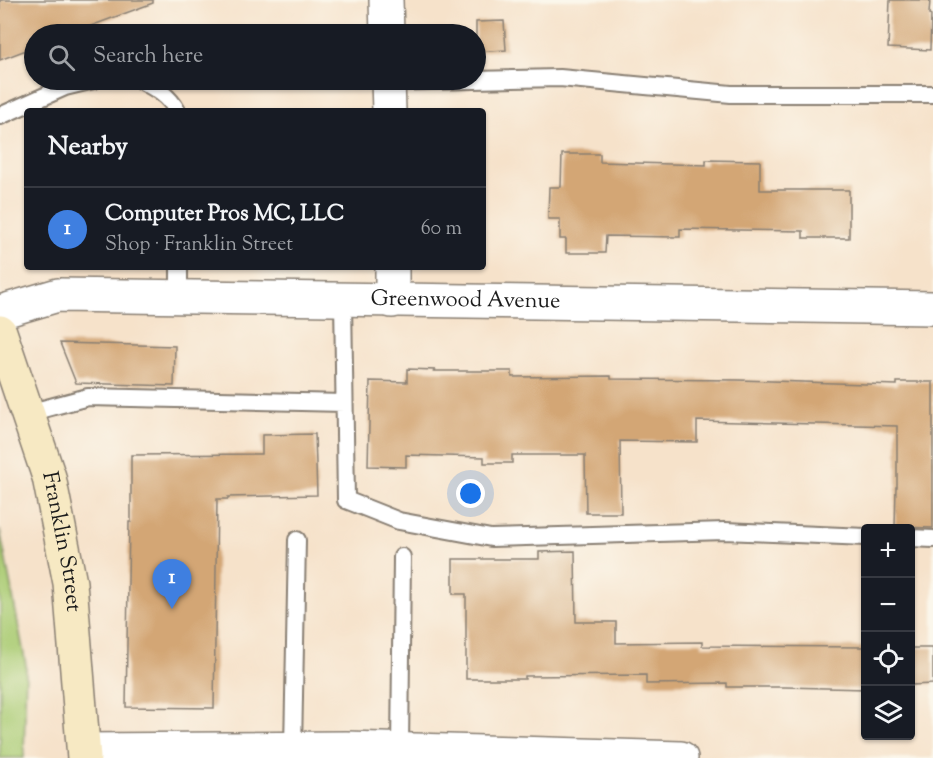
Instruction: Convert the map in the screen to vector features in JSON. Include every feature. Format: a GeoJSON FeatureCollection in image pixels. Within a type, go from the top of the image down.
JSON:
{"type":"FeatureCollection","features":[{"type":"Feature","properties":{"kind":"main road","name":"Franklin Street"},"geometry":{"type":"LineString","coordinates":[[2,343],[49,477],[70,584],[84,754]]}},
{"type":"Feature","properties":{"kind":"street"},"geometry":{"type":"LineString","coordinates":[[386,0],[387,24]]}},
{"type":"Feature","properties":{"kind":"street"},"geometry":{"type":"LineString","coordinates":[[392,270],[392,301]]}},
{"type":"Feature","properties":{"kind":"street","name":"Greenwood Avenue"},"geometry":{"type":"LineString","coordinates":[[0,312],[58,295],[179,282],[343,300],[933,308]]}},
{"type":"Feature","properties":{"kind":"street"},"geometry":{"type":"LineString","coordinates":[[84,754],[184,754],[293,748],[360,754],[400,750],[681,758]]}},
{"type":"Feature","properties":{"kind":"lane"},"geometry":{"type":"LineString","coordinates":[[486,84],[560,78],[731,94],[933,94]]}},
{"type":"Feature","properties":{"kind":"lane"},"geometry":{"type":"LineString","coordinates":[[0,116],[58,90]]}},
{"type":"Feature","properties":{"kind":"lane"},"geometry":{"type":"LineString","coordinates":[[158,90],[175,108]]}},
{"type":"Feature","properties":{"kind":"lane"},"geometry":{"type":"LineString","coordinates":[[343,300],[346,500],[399,521],[490,538],[725,531],[861,537]]}},
{"type":"Feature","properties":{"kind":"lane"},"geometry":{"type":"LineString","coordinates":[[28,413],[88,398],[344,403]]}},
{"type":"Feature","properties":{"kind":"lane"},"geometry":{"type":"LineString","coordinates":[[915,538],[933,539]]}},
{"type":"Feature","properties":{"kind":"lane"},"geometry":{"type":"LineString","coordinates":[[293,748],[297,540]]}},
{"type":"Feature","properties":{"kind":"lane"},"geometry":{"type":"LineString","coordinates":[[400,750],[402,557]]}},
{"type":"Feature","properties":{"kind":"green space"},"geometry":{"type":"Polygon","coordinates":[[[0,530],[26,665],[24,758],[0,758],[0,530]]]}},
{"type":"Feature","properties":{"kind":"building"},"geometry":{"type":"Polygon","coordinates":[[[0,0],[153,0],[153,3],[96,24],[24,24],[24,51],[0,60],[0,0]]]}},
{"type":"Feature","properties":{"kind":"building"},"geometry":{"type":"Polygon","coordinates":[[[890,0],[930,0],[930,50],[888,48],[890,0]]]}},
{"type":"Feature","properties":{"kind":"building"},"geometry":{"type":"Polygon","coordinates":[[[504,21],[506,50],[486,51],[486,24],[476,24],[476,22],[504,21]]]}},
{"type":"Feature","properties":{"kind":"building"},"geometry":{"type":"Polygon","coordinates":[[[562,154],[600,154],[600,162],[706,165],[706,160],[760,161],[760,190],[849,190],[849,238],[803,238],[803,231],[680,229],[680,237],[606,236],[605,253],[566,253],[566,239],[560,239],[560,219],[548,219],[549,187],[561,187],[562,154]]]}},
{"type":"Feature","properties":{"kind":"building"},"geometry":{"type":"Polygon","coordinates":[[[60,343],[175,346],[174,386],[76,383],[60,343]]]}},
{"type":"Feature","properties":{"kind":"building"},"geometry":{"type":"Polygon","coordinates":[[[407,369],[512,371],[512,377],[611,376],[611,379],[897,385],[897,382],[933,382],[933,528],[915,528],[915,524],[895,524],[897,426],[697,421],[697,442],[620,441],[621,513],[586,513],[585,455],[512,455],[512,463],[484,463],[484,457],[406,455],[406,467],[368,466],[370,381],[407,382],[407,369]]]}},
{"type":"Feature","properties":{"kind":"building"},"geometry":{"type":"Polygon","coordinates":[[[315,434],[317,495],[217,499],[214,708],[126,707],[131,455],[262,454],[262,435],[315,434]]]}},
{"type":"Feature","properties":{"kind":"building"},"geometry":{"type":"Polygon","coordinates":[[[575,551],[576,622],[616,622],[616,643],[702,642],[702,646],[861,647],[861,689],[727,687],[727,683],[646,684],[646,675],[466,679],[466,594],[453,594],[453,559],[539,559],[539,552],[575,551]]]}},
{"type":"Feature","properties":{"kind":"building"},"geometry":{"type":"Polygon","coordinates":[[[915,648],[933,648],[933,684],[915,685],[915,648]]]}},
{"type":"Feature","properties":{"kind":"place","name":"Computer Pros MC, LLC"},"geometry":{"type":"Point","coordinates":[172,609]}}]}
